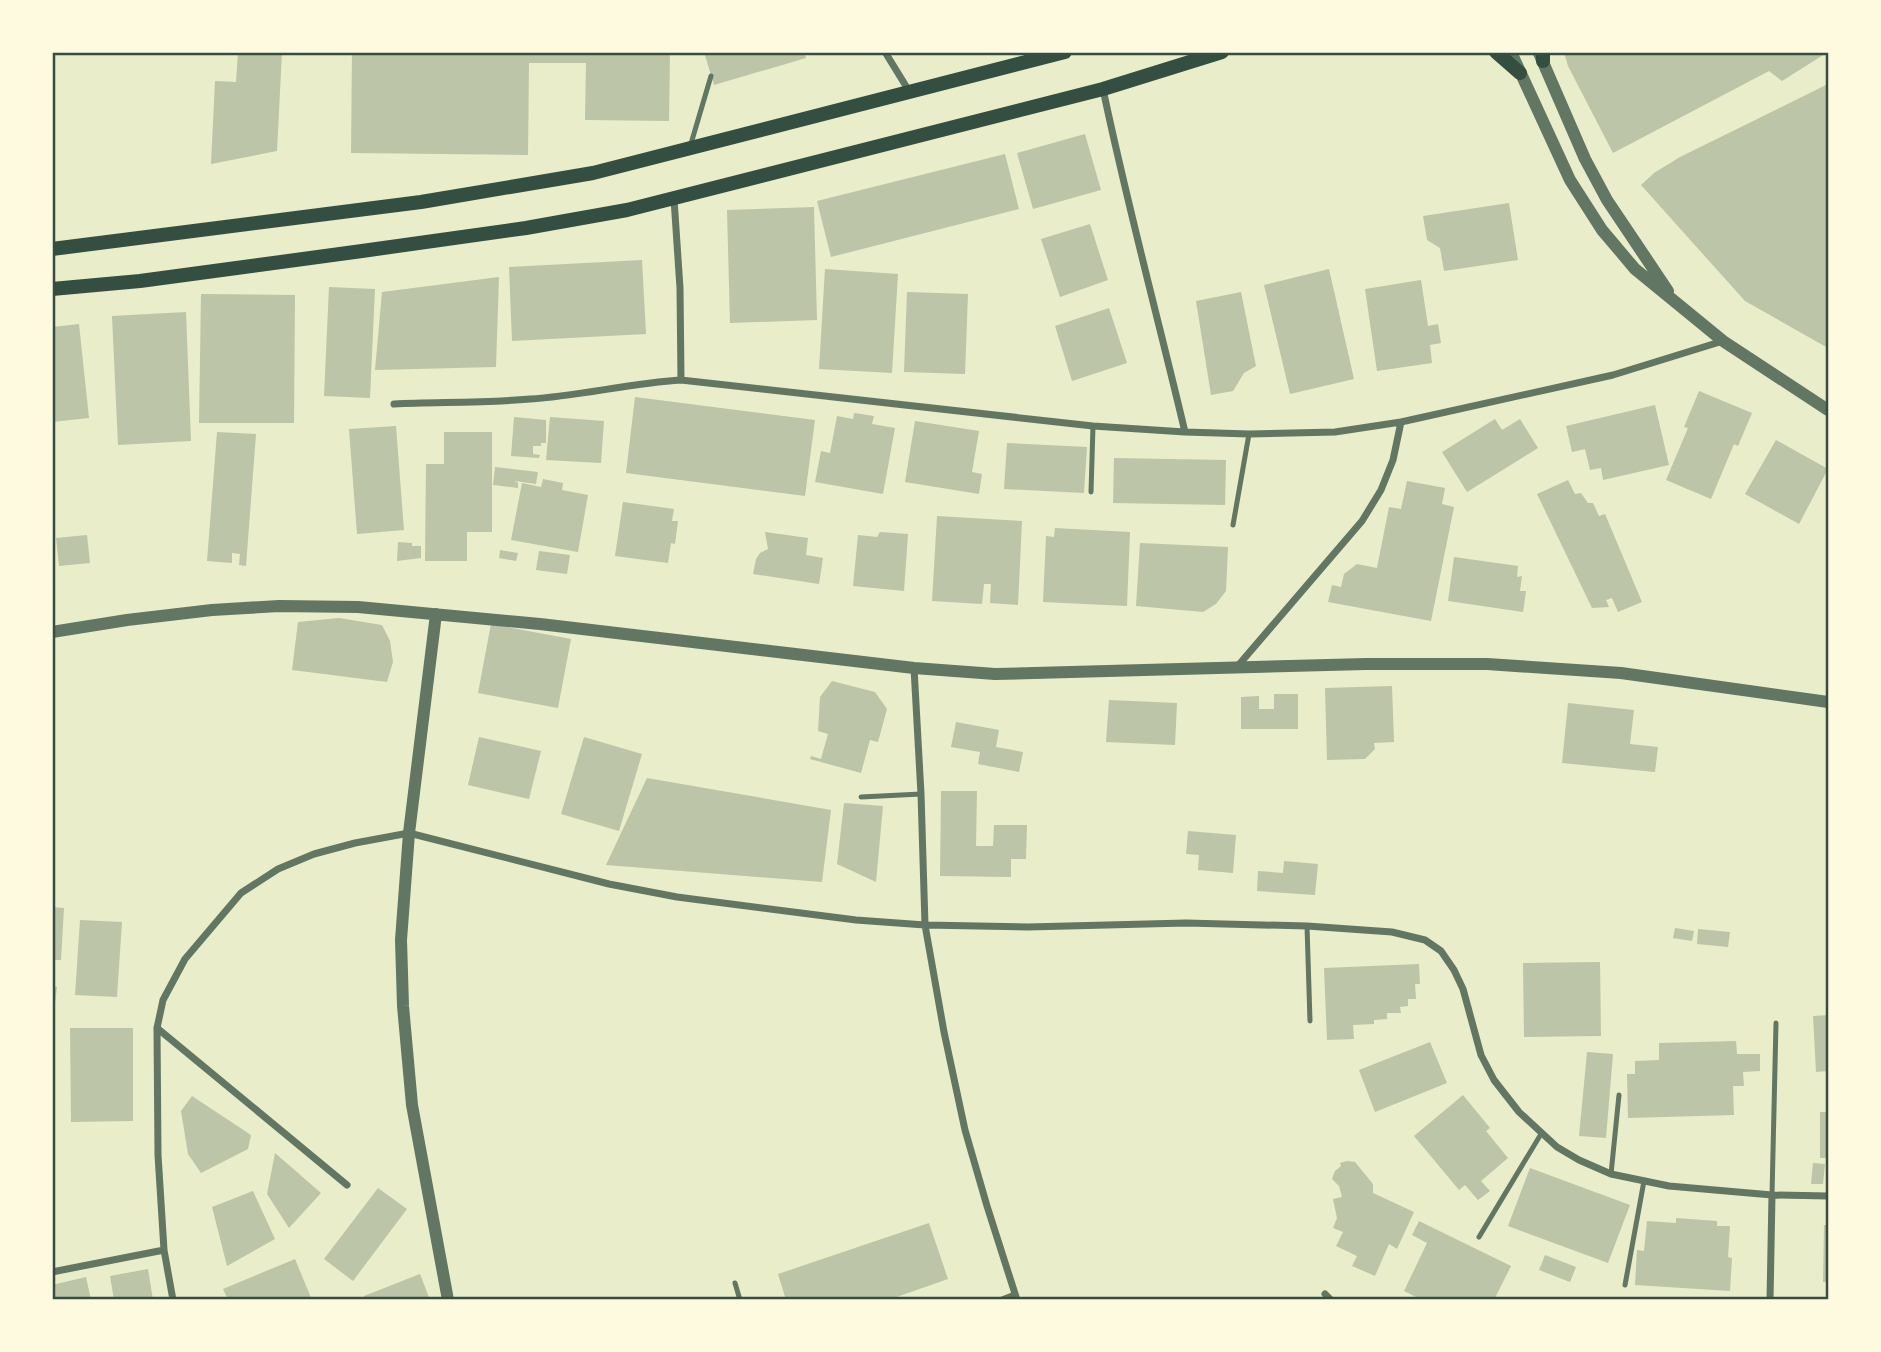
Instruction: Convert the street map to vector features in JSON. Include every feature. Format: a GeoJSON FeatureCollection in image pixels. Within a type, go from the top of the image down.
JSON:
{"type":"FeatureCollection","features":[{"type":"Feature","properties":{"kind":"main road"},"geometry":{"type":"LineString","coordinates":[[52,249],[421,202],[593,173],[1065,52]]}},
{"type":"Feature","properties":{"kind":"main road"},"geometry":{"type":"LineString","coordinates":[[52,289],[140,281],[526,228],[627,210],[1103,89],[1222,52]]}},
{"type":"Feature","properties":{"kind":"main road"},"geometry":{"type":"LineString","coordinates":[[1496,52],[1520,73]]}},
{"type":"Feature","properties":{"kind":"street"},"geometry":{"type":"LineString","coordinates":[[885,52],[909,92]]}},
{"type":"Feature","properties":{"kind":"street"},"geometry":{"type":"LineString","coordinates":[[1511,52],[1559,158],[1602,230],[1635,269],[1723,341],[1829,411]]}},
{"type":"Feature","properties":{"kind":"street"},"geometry":{"type":"LineString","coordinates":[[1542,55],[1585,159],[1607,200],[1675,301]]}},
{"type":"Feature","properties":{"kind":"street"},"geometry":{"type":"LineString","coordinates":[[1103,89],[1119,167],[1151,286],[1185,432]]}},
{"type":"Feature","properties":{"kind":"street"},"geometry":{"type":"LineString","coordinates":[[674,198],[680,288],[681,380]]}},
{"type":"Feature","properties":{"kind":"street"},"geometry":{"type":"LineString","coordinates":[[394,404],[530,399],[681,380],[1093,426],[1249,434],[1335,432],[1401,422],[1614,375],[1723,341]]}},
{"type":"Feature","properties":{"kind":"street"},"geometry":{"type":"LineString","coordinates":[[1236,668],[1362,521],[1381,490],[1393,460],[1401,422]]}},
{"type":"Feature","properties":{"kind":"street"},"geometry":{"type":"LineString","coordinates":[[52,632],[161,616],[279,606],[358,607],[914,668],[995,674],[1366,664],[1487,664],[1621,673],[1829,702]]}},
{"type":"Feature","properties":{"kind":"street"},"geometry":{"type":"LineString","coordinates":[[436,614],[409,833],[401,940],[406,1055],[420,1157],[448,1300]]}},
{"type":"Feature","properties":{"kind":"street"},"geometry":{"type":"LineString","coordinates":[[914,668],[925,925],[965,1130],[1016,1297],[1003,1300]]}},
{"type":"Feature","properties":{"kind":"street"},"geometry":{"type":"LineString","coordinates":[[173,1300],[164,1250],[156,1098],[157,1028],[163,1000],[185,959],[241,892],[278,869],[314,854],[409,833],[649,892],[856,920],[925,925],[1028,927],[1186,923],[1307,926],[1392,932],[1425,940],[1441,951],[1454,970],[1463,989],[1481,1055],[1494,1080],[1505,1097],[1557,1147],[1611,1174],[1644,1181],[1696,1189],[1829,1196]]}},
{"type":"Feature","properties":{"kind":"street"},"geometry":{"type":"LineString","coordinates":[[157,1028],[347,1185]]}},
{"type":"Feature","properties":{"kind":"street"},"geometry":{"type":"LineString","coordinates":[[1770,1300],[1772,1195]]}},
{"type":"Feature","properties":{"kind":"street"},"geometry":{"type":"LineString","coordinates":[[52,1272],[164,1250]]}},
{"type":"Feature","properties":{"kind":"lane"},"geometry":{"type":"LineString","coordinates":[[690,149],[711,76]]}},
{"type":"Feature","properties":{"kind":"lane"},"geometry":{"type":"LineString","coordinates":[[1091,492],[1093,426]]}},
{"type":"Feature","properties":{"kind":"lane"},"geometry":{"type":"LineString","coordinates":[[1233,525],[1249,434]]}},
{"type":"Feature","properties":{"kind":"lane"},"geometry":{"type":"LineString","coordinates":[[861,797],[921,794]]}},
{"type":"Feature","properties":{"kind":"lane"},"geometry":{"type":"LineString","coordinates":[[1307,926],[1310,1021]]}},
{"type":"Feature","properties":{"kind":"lane"},"geometry":{"type":"LineString","coordinates":[[1772,1195],[1776,1023]]}},
{"type":"Feature","properties":{"kind":"lane"},"geometry":{"type":"LineString","coordinates":[[1611,1174],[1619,1096]]}},
{"type":"Feature","properties":{"kind":"lane"},"geometry":{"type":"LineString","coordinates":[[1479,1237],[1541,1134]]}},
{"type":"Feature","properties":{"kind":"lane"},"geometry":{"type":"LineString","coordinates":[[1625,1285],[1644,1181]]}},
{"type":"Feature","properties":{"kind":"lane"},"geometry":{"type":"LineString","coordinates":[[735,1283],[740,1300]]}},
{"type":"Feature","properties":{"kind":"building"},"geometry":{"type":"Polygon","coordinates":[[[238,52],[282,52],[277,151],[211,164],[215,81],[236,82],[238,52]]]}},
{"type":"Feature","properties":{"kind":"building"},"geometry":{"type":"Polygon","coordinates":[[[352,52],[670,52],[669,121],[585,120],[586,63],[529,63],[528,155],[351,153],[352,52]]]}},
{"type":"Feature","properties":{"kind":"building"},"geometry":{"type":"Polygon","coordinates":[[[704,52],[804,52],[806,58],[714,85],[704,52]]]}},
{"type":"Feature","properties":{"kind":"building"},"geometry":{"type":"Polygon","coordinates":[[[1564,52],[1828,52],[1782,81],[1769,71],[1613,153],[1568,66],[1564,52]]]}},
{"type":"Feature","properties":{"kind":"building"},"geometry":{"type":"Polygon","coordinates":[[[1828,84],[1828,348],[1745,301],[1641,185],[1654,173],[1680,157],[1828,84]]]}},
{"type":"Feature","properties":{"kind":"building"},"geometry":{"type":"Polygon","coordinates":[[[1085,134],[1101,190],[1033,209],[1017,153],[1085,134]]]}},
{"type":"Feature","properties":{"kind":"building"},"geometry":{"type":"Polygon","coordinates":[[[1005,154],[1019,209],[831,257],[817,201],[1005,154]]]}},
{"type":"Feature","properties":{"kind":"building"},"geometry":{"type":"Polygon","coordinates":[[[1509,203],[1518,260],[1444,271],[1440,248],[1427,240],[1423,216],[1509,203]]]}},
{"type":"Feature","properties":{"kind":"building"},"geometry":{"type":"Polygon","coordinates":[[[814,207],[817,320],[730,323],[727,210],[814,207]]]}},
{"type":"Feature","properties":{"kind":"building"},"geometry":{"type":"Polygon","coordinates":[[[1090,224],[1108,280],[1060,297],[1041,239],[1090,224]]]}},
{"type":"Feature","properties":{"kind":"building"},"geometry":{"type":"Polygon","coordinates":[[[642,260],[646,334],[512,341],[509,267],[642,260]]]}},
{"type":"Feature","properties":{"kind":"building"},"geometry":{"type":"Polygon","coordinates":[[[825,269],[898,274],[892,373],[819,369],[825,269]]]}},
{"type":"Feature","properties":{"kind":"building"},"geometry":{"type":"Polygon","coordinates":[[[1329,269],[1354,379],[1290,394],[1264,285],[1329,269]]]}},
{"type":"Feature","properties":{"kind":"building"},"geometry":{"type":"Polygon","coordinates":[[[499,277],[496,367],[375,370],[382,292],[499,277]]]}},
{"type":"Feature","properties":{"kind":"building"},"geometry":{"type":"Polygon","coordinates":[[[1421,280],[1428,326],[1438,324],[1441,343],[1430,345],[1432,363],[1377,371],[1365,289],[1421,280]]]}},
{"type":"Feature","properties":{"kind":"building"},"geometry":{"type":"Polygon","coordinates":[[[329,287],[375,289],[370,398],[324,396],[329,287]]]}},
{"type":"Feature","properties":{"kind":"building"},"geometry":{"type":"Polygon","coordinates":[[[907,292],[968,294],[965,374],[904,372],[907,292]]]}},
{"type":"Feature","properties":{"kind":"building"},"geometry":{"type":"Polygon","coordinates":[[[1241,292],[1256,366],[1244,373],[1233,391],[1211,395],[1196,301],[1241,292]]]}},
{"type":"Feature","properties":{"kind":"building"},"geometry":{"type":"Polygon","coordinates":[[[201,294],[295,295],[294,423],[199,423],[201,294]]]}},
{"type":"Feature","properties":{"kind":"building"},"geometry":{"type":"Polygon","coordinates":[[[1109,308],[1127,363],[1072,381],[1055,326],[1109,308]]]}},
{"type":"Feature","properties":{"kind":"building"},"geometry":{"type":"Polygon","coordinates":[[[186,312],[191,441],[118,445],[112,316],[186,312]]]}},
{"type":"Feature","properties":{"kind":"building"},"geometry":{"type":"Polygon","coordinates":[[[79,324],[89,418],[52,422],[52,327],[79,324]]]}},
{"type":"Feature","properties":{"kind":"building"},"geometry":{"type":"Polygon","coordinates":[[[1699,391],[1752,413],[1738,446],[1734,444],[1711,499],[1666,480],[1688,428],[1684,427],[1699,391]]]}},
{"type":"Feature","properties":{"kind":"building"},"geometry":{"type":"Polygon","coordinates":[[[635,397],[815,420],[805,496],[626,473],[635,397]]]}},
{"type":"Feature","properties":{"kind":"building"},"geometry":{"type":"Polygon","coordinates":[[[1655,405],[1669,465],[1603,480],[1601,468],[1590,470],[1585,449],[1572,452],[1566,426],[1655,405]]]}},
{"type":"Feature","properties":{"kind":"building"},"geometry":{"type":"Polygon","coordinates":[[[854,413],[874,416],[872,424],[895,428],[883,494],[815,482],[821,451],[830,453],[837,416],[853,419],[854,413]]]}},
{"type":"Feature","properties":{"kind":"building"},"geometry":{"type":"Polygon","coordinates":[[[514,417],[546,420],[546,443],[533,446],[533,454],[540,455],[539,458],[511,456],[514,417]]]}},
{"type":"Feature","properties":{"kind":"building"},"geometry":{"type":"Polygon","coordinates":[[[550,417],[604,421],[601,463],[546,460],[550,417]]]}},
{"type":"Feature","properties":{"kind":"building"},"geometry":{"type":"Polygon","coordinates":[[[1495,419],[1502,430],[1520,419],[1538,448],[1467,492],[1442,452],[1495,419]]]}},
{"type":"Feature","properties":{"kind":"building"},"geometry":{"type":"Polygon","coordinates":[[[915,421],[979,431],[972,472],[982,474],[979,494],[905,482],[915,421]]]}},
{"type":"Feature","properties":{"kind":"building"},"geometry":{"type":"Polygon","coordinates":[[[396,426],[404,530],[357,534],[349,429],[396,426]]]}},
{"type":"Feature","properties":{"kind":"building"},"geometry":{"type":"Polygon","coordinates":[[[217,432],[256,434],[246,566],[239,565],[240,554],[232,553],[232,563],[207,561],[217,432]]]}},
{"type":"Feature","properties":{"kind":"building"},"geometry":{"type":"Polygon","coordinates":[[[444,432],[492,432],[492,532],[467,532],[467,561],[425,561],[426,464],[444,464],[444,432]]]}},
{"type":"Feature","properties":{"kind":"building"},"geometry":{"type":"Polygon","coordinates":[[[1776,440],[1828,469],[1799,524],[1745,494],[1776,440]]]}},
{"type":"Feature","properties":{"kind":"building"},"geometry":{"type":"Polygon","coordinates":[[[1007,443],[1087,447],[1084,493],[1004,489],[1007,443]]]}},
{"type":"Feature","properties":{"kind":"building"},"geometry":{"type":"Polygon","coordinates":[[[1114,458],[1226,460],[1225,505],[1113,503],[1114,458]]]}},
{"type":"Feature","properties":{"kind":"building"},"geometry":{"type":"Polygon","coordinates":[[[495,467],[538,472],[536,484],[515,481],[518,488],[493,485],[495,467]]]}},
{"type":"Feature","properties":{"kind":"building"},"geometry":{"type":"Polygon","coordinates":[[[543,479],[563,483],[562,490],[588,495],[578,552],[511,540],[522,483],[541,487],[543,479]]]}},
{"type":"Feature","properties":{"kind":"building"},"geometry":{"type":"Polygon","coordinates":[[[1568,480],[1575,494],[1581,493],[1588,503],[1593,503],[1599,516],[1605,514],[1642,602],[1618,612],[1612,598],[1606,600],[1609,607],[1592,608],[1537,494],[1568,480]]]}},
{"type":"Feature","properties":{"kind":"building"},"geometry":{"type":"Polygon","coordinates":[[[1407,481],[1445,488],[1442,504],[1454,507],[1431,621],[1328,602],[1332,585],[1341,587],[1344,574],[1357,564],[1377,568],[1389,507],[1401,509],[1407,481]]]}},
{"type":"Feature","properties":{"kind":"building"},"geometry":{"type":"Polygon","coordinates":[[[623,502],[674,509],[672,521],[678,521],[675,544],[671,543],[668,563],[615,556],[623,502]]]}},
{"type":"Feature","properties":{"kind":"building"},"geometry":{"type":"Polygon","coordinates":[[[937,516],[1022,521],[1018,605],[990,603],[991,584],[984,584],[982,604],[932,601],[937,516]]]}},
{"type":"Feature","properties":{"kind":"building"},"geometry":{"type":"Polygon","coordinates":[[[1055,528],[1130,532],[1127,606],[1043,602],[1046,536],[1054,537],[1055,528]]]}},
{"type":"Feature","properties":{"kind":"building"},"geometry":{"type":"Polygon","coordinates":[[[765,532],[808,538],[806,555],[823,558],[819,584],[753,574],[756,559],[768,549],[765,532]]]}},
{"type":"Feature","properties":{"kind":"building"},"geometry":{"type":"Polygon","coordinates":[[[880,532],[908,534],[904,591],[853,586],[858,535],[877,537],[880,532]]]}},
{"type":"Feature","properties":{"kind":"building"},"geometry":{"type":"Polygon","coordinates":[[[87,535],[90,563],[59,566],[56,538],[87,535]]]}},
{"type":"Feature","properties":{"kind":"building"},"geometry":{"type":"Polygon","coordinates":[[[398,542],[421,546],[421,558],[397,561],[398,542]]]}},
{"type":"Feature","properties":{"kind":"building"},"geometry":{"type":"Polygon","coordinates":[[[1140,543],[1228,547],[1226,591],[1216,604],[1203,612],[1136,606],[1140,543]]]}},
{"type":"Feature","properties":{"kind":"building"},"geometry":{"type":"Polygon","coordinates":[[[500,550],[518,553],[516,561],[499,558],[500,550]]]}},
{"type":"Feature","properties":{"kind":"building"},"geometry":{"type":"Polygon","coordinates":[[[539,551],[570,555],[567,574],[536,570],[539,551]]]}},
{"type":"Feature","properties":{"kind":"building"},"geometry":{"type":"Polygon","coordinates":[[[1454,557],[1518,566],[1517,577],[1522,576],[1520,591],[1526,591],[1523,612],[1448,601],[1454,557]]]}},
{"type":"Feature","properties":{"kind":"building"},"geometry":{"type":"Polygon","coordinates":[[[339,618],[382,625],[390,641],[393,662],[387,682],[292,670],[298,622],[339,618]]]}},
{"type":"Feature","properties":{"kind":"building"},"geometry":{"type":"Polygon","coordinates":[[[491,624],[571,639],[558,708],[478,693],[491,624]]]}},
{"type":"Feature","properties":{"kind":"building"},"geometry":{"type":"Polygon","coordinates":[[[832,681],[875,692],[887,709],[878,742],[870,740],[861,773],[810,759],[811,756],[821,759],[828,734],[818,731],[820,697],[832,681]]]}},
{"type":"Feature","properties":{"kind":"building"},"geometry":{"type":"Polygon","coordinates":[[[1392,686],[1394,742],[1374,743],[1375,749],[1365,759],[1327,760],[1325,688],[1392,686]]]}},
{"type":"Feature","properties":{"kind":"building"},"geometry":{"type":"Polygon","coordinates":[[[1274,694],[1298,694],[1298,729],[1241,729],[1241,697],[1259,696],[1259,709],[1274,709],[1274,694]]]}},
{"type":"Feature","properties":{"kind":"building"},"geometry":{"type":"Polygon","coordinates":[[[1109,700],[1177,703],[1175,745],[1106,742],[1109,700]]]}},
{"type":"Feature","properties":{"kind":"building"},"geometry":{"type":"Polygon","coordinates":[[[1568,703],[1634,710],[1630,744],[1658,747],[1655,772],[1562,763],[1568,703]]]}},
{"type":"Feature","properties":{"kind":"building"},"geometry":{"type":"Polygon","coordinates":[[[956,722],[999,730],[996,747],[1023,752],[1019,772],[978,764],[980,752],[951,747],[956,722]]]}},
{"type":"Feature","properties":{"kind":"building"},"geometry":{"type":"Polygon","coordinates":[[[479,737],[541,751],[529,799],[468,785],[479,737]]]}},
{"type":"Feature","properties":{"kind":"building"},"geometry":{"type":"Polygon","coordinates":[[[584,737],[642,754],[619,831],[561,814],[584,737]]]}},
{"type":"Feature","properties":{"kind":"building"},"geometry":{"type":"Polygon","coordinates":[[[647,778],[831,810],[822,882],[606,865],[647,778]]]}},
{"type":"Feature","properties":{"kind":"building"},"geometry":{"type":"Polygon","coordinates":[[[941,791],[977,791],[976,846],[993,846],[994,825],[1027,825],[1026,859],[1011,859],[1011,877],[940,876],[941,791]]]}},
{"type":"Feature","properties":{"kind":"building"},"geometry":{"type":"Polygon","coordinates":[[[844,803],[883,806],[876,882],[837,864],[844,803]]]}},
{"type":"Feature","properties":{"kind":"building"},"geometry":{"type":"Polygon","coordinates":[[[1188,831],[1236,835],[1233,873],[1198,870],[1199,855],[1186,854],[1188,831]]]}},
{"type":"Feature","properties":{"kind":"building"},"geometry":{"type":"Polygon","coordinates":[[[1284,861],[1318,864],[1315,895],[1257,891],[1258,871],[1283,873],[1284,861]]]}},
{"type":"Feature","properties":{"kind":"building"},"geometry":{"type":"Polygon","coordinates":[[[52,907],[64,908],[61,960],[52,960],[52,907]]]}},
{"type":"Feature","properties":{"kind":"building"},"geometry":{"type":"Polygon","coordinates":[[[80,920],[122,922],[117,997],[75,995],[80,920]]]}},
{"type":"Feature","properties":{"kind":"building"},"geometry":{"type":"Polygon","coordinates":[[[1675,928],[1694,931],[1692,941],[1673,938],[1675,928]]]}},
{"type":"Feature","properties":{"kind":"building"},"geometry":{"type":"Polygon","coordinates":[[[1698,929],[1730,932],[1728,947],[1697,944],[1698,929]]]}},
{"type":"Feature","properties":{"kind":"building"},"geometry":{"type":"Polygon","coordinates":[[[1600,962],[1601,1036],[1524,1037],[1523,963],[1600,962]]]}},
{"type":"Feature","properties":{"kind":"building"},"geometry":{"type":"Polygon","coordinates":[[[1419,964],[1420,984],[1415,984],[1416,999],[1408,999],[1408,1006],[1400,1007],[1401,1013],[1387,1013],[1387,1019],[1374,1020],[1374,1024],[1353,1025],[1354,1039],[1327,1040],[1324,968],[1419,964]]]}},
{"type":"Feature","properties":{"kind":"building"},"geometry":{"type":"Polygon","coordinates":[[[52,986],[57,987],[54,1011],[52,1011],[52,986]]]}},
{"type":"Feature","properties":{"kind":"building"},"geometry":{"type":"Polygon","coordinates":[[[1828,1015],[1828,1071],[1816,1072],[1813,1016],[1828,1015]]]}},
{"type":"Feature","properties":{"kind":"building"},"geometry":{"type":"Polygon","coordinates":[[[70,1028],[133,1028],[133,1121],[71,1122],[70,1028]]]}},
{"type":"Feature","properties":{"kind":"building"},"geometry":{"type":"Polygon","coordinates":[[[1736,1041],[1737,1054],[1760,1054],[1760,1071],[1743,1072],[1744,1086],[1733,1086],[1734,1115],[1628,1118],[1627,1074],[1635,1074],[1635,1061],[1659,1060],[1659,1043],[1736,1041]]]}},
{"type":"Feature","properties":{"kind":"building"},"geometry":{"type":"Polygon","coordinates":[[[1430,1042],[1447,1083],[1375,1112],[1359,1070],[1430,1042]]]}},
{"type":"Feature","properties":{"kind":"building"},"geometry":{"type":"Polygon","coordinates":[[[1587,1052],[1613,1054],[1606,1138],[1579,1136],[1587,1052]]]}},
{"type":"Feature","properties":{"kind":"building"},"geometry":{"type":"Polygon","coordinates":[[[1463,1095],[1490,1128],[1486,1131],[1508,1158],[1481,1181],[1490,1191],[1478,1200],[1465,1185],[1459,1190],[1414,1136],[1463,1095]]]}},
{"type":"Feature","properties":{"kind":"building"},"geometry":{"type":"Polygon","coordinates":[[[192,1096],[251,1135],[248,1149],[201,1173],[188,1154],[181,1111],[192,1096]]]}},
{"type":"Feature","properties":{"kind":"building"},"geometry":{"type":"Polygon","coordinates":[[[1820,1112],[1828,1112],[1828,1158],[1820,1158],[1820,1112]]]}},
{"type":"Feature","properties":{"kind":"building"},"geometry":{"type":"Polygon","coordinates":[[[275,1153],[321,1193],[289,1228],[267,1194],[275,1153]]]}},
{"type":"Feature","properties":{"kind":"building"},"geometry":{"type":"Polygon","coordinates":[[[1355,1162],[1373,1184],[1373,1193],[1414,1212],[1397,1249],[1389,1244],[1375,1276],[1352,1266],[1357,1256],[1336,1246],[1343,1232],[1333,1228],[1337,1218],[1333,1199],[1342,1197],[1339,1186],[1332,1179],[1341,1166],[1340,1163],[1355,1162]]]}},
{"type":"Feature","properties":{"kind":"building"},"geometry":{"type":"Polygon","coordinates":[[[1813,1163],[1825,1164],[1823,1184],[1811,1184],[1813,1163]]]}},
{"type":"Feature","properties":{"kind":"building"},"geometry":{"type":"Polygon","coordinates":[[[1530,1168],[1630,1205],[1608,1263],[1508,1226],[1530,1168]]]}},
{"type":"Feature","properties":{"kind":"building"},"geometry":{"type":"Polygon","coordinates":[[[378,1188],[407,1209],[353,1281],[324,1259],[378,1188]]]}},
{"type":"Feature","properties":{"kind":"building"},"geometry":{"type":"Polygon","coordinates":[[[253,1191],[275,1239],[227,1266],[212,1207],[253,1191]]]}},
{"type":"Feature","properties":{"kind":"building"},"geometry":{"type":"Polygon","coordinates":[[[1676,1218],[1717,1221],[1717,1226],[1730,1226],[1730,1291],[1635,1285],[1637,1250],[1644,1251],[1647,1221],[1676,1223],[1676,1218]]]}},
{"type":"Feature","properties":{"kind":"building"},"geometry":{"type":"Polygon","coordinates":[[[1419,1221],[1511,1266],[1494,1300],[1422,1300],[1404,1291],[1427,1243],[1412,1235],[1419,1221]]]}},
{"type":"Feature","properties":{"kind":"building"},"geometry":{"type":"Polygon","coordinates":[[[929,1223],[948,1279],[888,1300],[786,1300],[778,1274],[929,1223]]]}},
{"type":"Feature","properties":{"kind":"building"},"geometry":{"type":"Polygon","coordinates":[[[1824,1225],[1828,1225],[1828,1282],[1823,1282],[1824,1225]]]}},
{"type":"Feature","properties":{"kind":"building"},"geometry":{"type":"Polygon","coordinates":[[[1545,1255],[1576,1267],[1570,1282],[1539,1270],[1545,1255]]]}},
{"type":"Feature","properties":{"kind":"building"},"geometry":{"type":"Polygon","coordinates":[[[295,1259],[312,1300],[228,1300],[223,1289],[295,1259]]]}},
{"type":"Feature","properties":{"kind":"building"},"geometry":{"type":"Polygon","coordinates":[[[148,1269],[153,1300],[114,1300],[110,1276],[148,1269]]]}},
{"type":"Feature","properties":{"kind":"building"},"geometry":{"type":"Polygon","coordinates":[[[420,1274],[430,1300],[365,1300],[364,1296],[420,1274]]]}},
{"type":"Feature","properties":{"kind":"building"},"geometry":{"type":"Polygon","coordinates":[[[86,1277],[91,1300],[52,1300],[52,1285],[86,1277]]]}}]}
